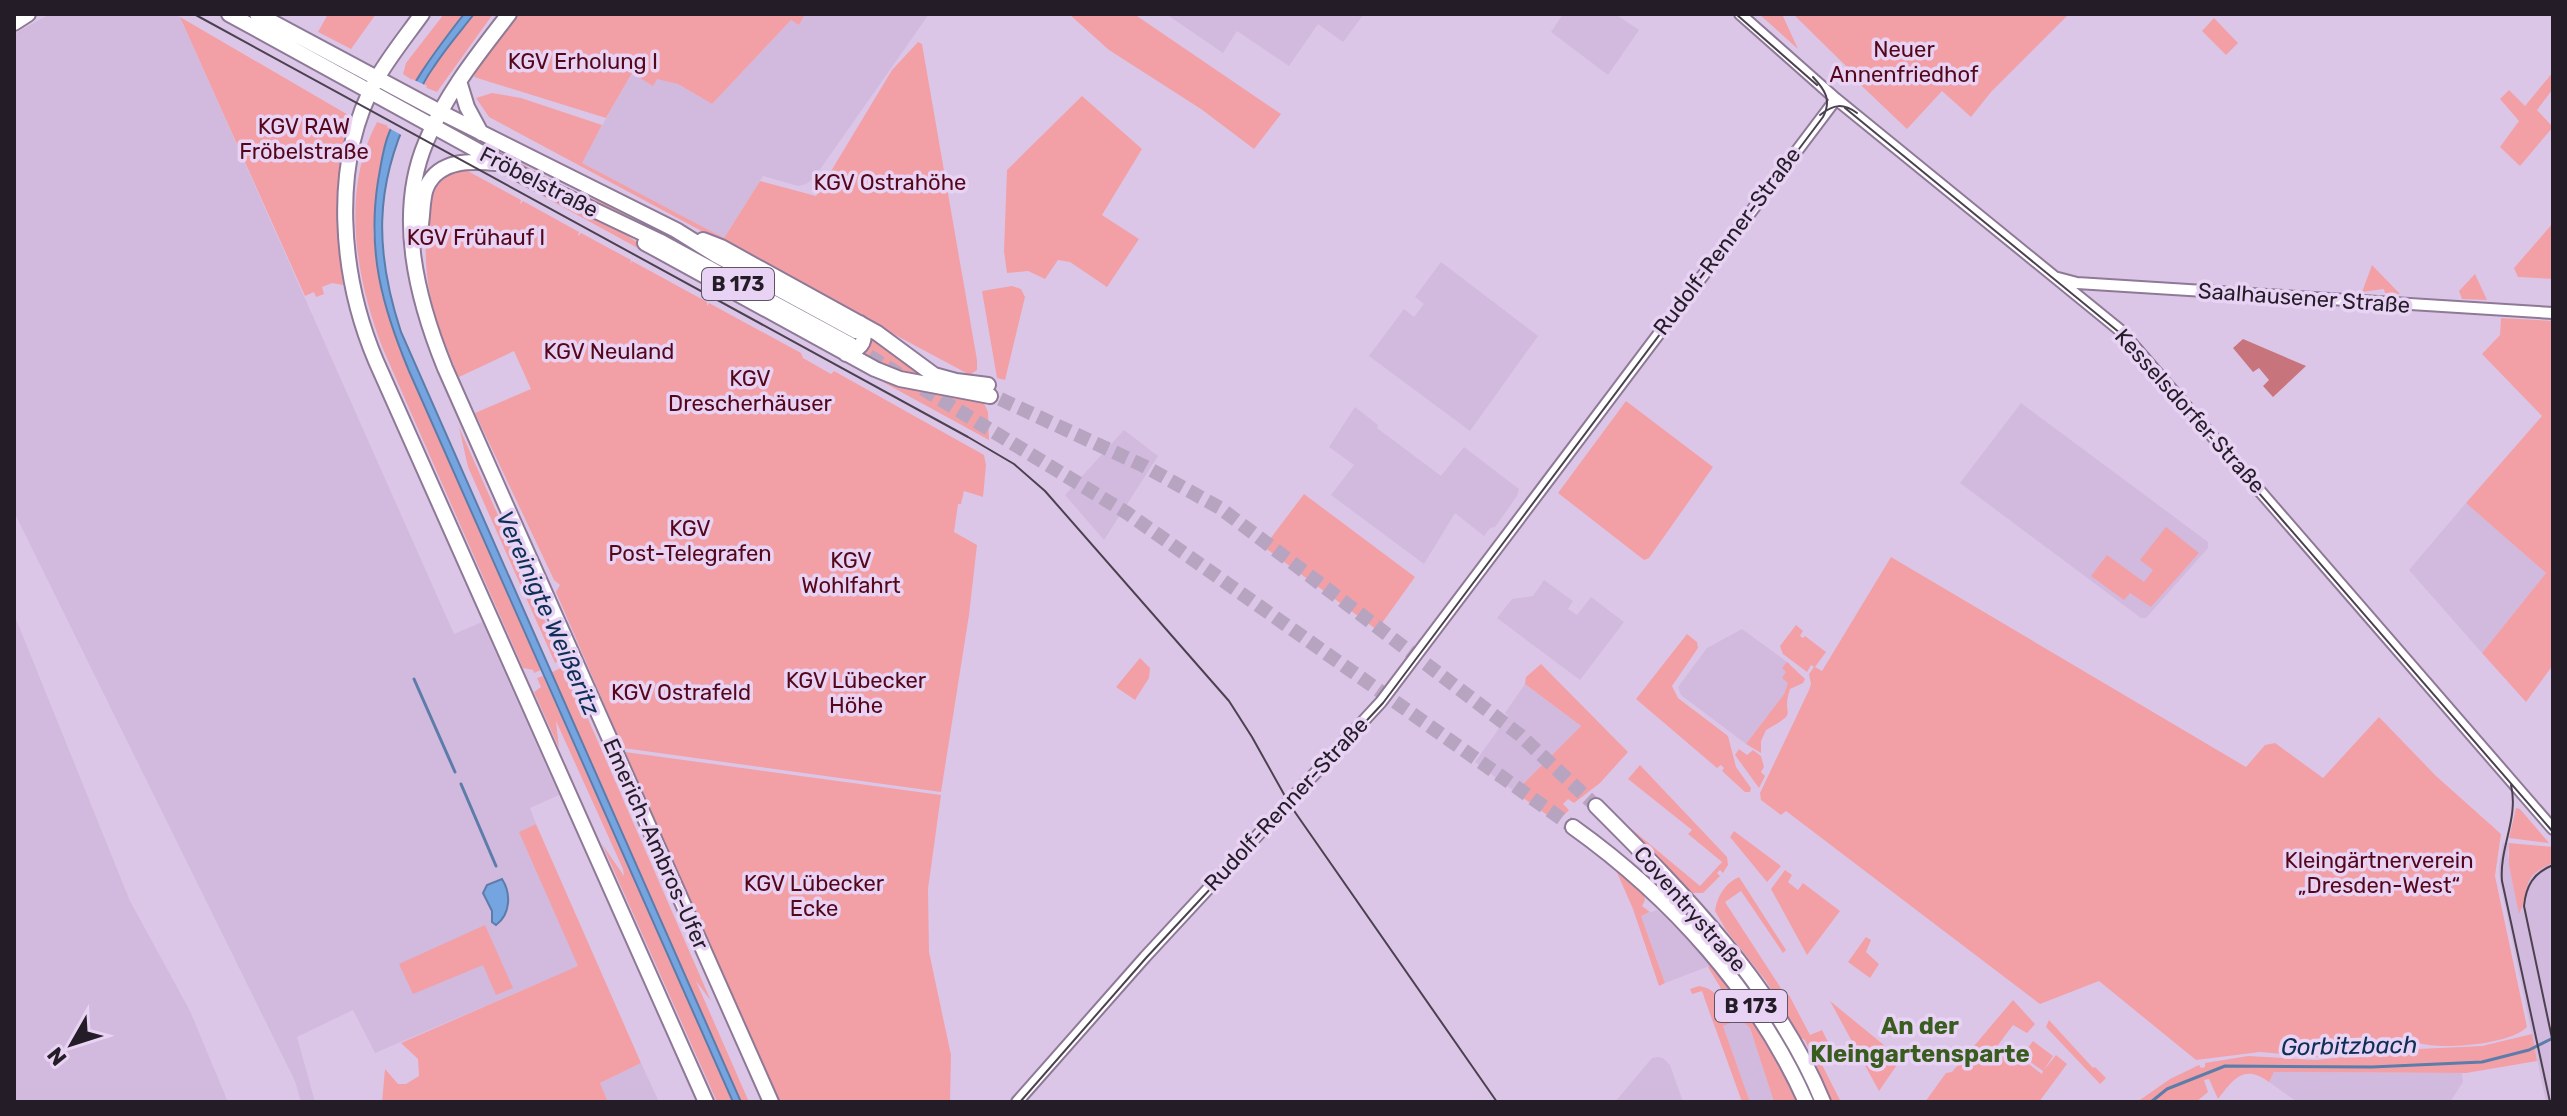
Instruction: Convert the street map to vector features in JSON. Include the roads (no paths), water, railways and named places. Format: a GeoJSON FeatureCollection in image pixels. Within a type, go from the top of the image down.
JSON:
{"type":"FeatureCollection","features":[{"type":"Feature","properties":{"kind":"main road"},"geometry":{"type":"LineString","coordinates":[[14,23],[28,14]]}},
{"type":"Feature","properties":{"kind":"main road","name":"Fröbelstraße"},"geometry":{"type":"LineString","coordinates":[[229,14],[374,84]]}},
{"type":"Feature","properties":{"kind":"main road","name":"Fröbelstraße"},"geometry":{"type":"LineString","coordinates":[[257,14],[432,116],[500,163],[624,225],[639,240],[665,255],[853,338]]}},
{"type":"Feature","properties":{"kind":"main road"},"geometry":{"type":"LineString","coordinates":[[422,14],[374,84],[354,142],[345,197],[349,268],[364,332],[706,1102]]}},
{"type":"Feature","properties":{"kind":"main road","name":"Emerich-Ambros-Ufer"},"geometry":{"type":"LineString","coordinates":[[509,14],[432,116],[415,180],[412,231],[418,289],[435,343],[771,1102]]}},
{"type":"Feature","properties":{"kind":"main road"},"geometry":{"type":"LineString","coordinates":[[459,81],[467,107],[482,133]]}},
{"type":"Feature","properties":{"kind":"main road","name":"Fröbelstraße"},"geometry":{"type":"LineString","coordinates":[[432,116],[482,133],[676,230],[721,247],[853,338]]}},
{"type":"Feature","properties":{"kind":"main road"},"geometry":{"type":"LineString","coordinates":[[412,231],[421,224],[426,188],[438,173],[464,162],[500,163]]}},
{"type":"Feature","properties":{"kind":"main road"},"geometry":{"type":"LineString","coordinates":[[853,338],[934,375],[989,390],[900,379],[853,338]]}},
{"type":"Feature","properties":{"kind":"main road","name":"Coventrystraße"},"geometry":{"type":"LineString","coordinates":[[1596,806],[1692,909],[1763,995],[1799,1051],[1823,1102]]}},
{"type":"Feature","properties":{"kind":"main road","name":"Coventrystraße"},"geometry":{"type":"LineString","coordinates":[[1573,827],[1625,866],[1716,959],[1786,1061],[1806,1102]]}},
{"type":"Feature","properties":{"kind":"main road"},"geometry":{"type":"LineString","coordinates":[[1681,920],[1692,909]]}},
{"type":"Feature","properties":{"kind":"street","name":"Kesselsdorfer Straße"},"geometry":{"type":"LineString","coordinates":[[1740,14],[1836,99],[2121,331],[2553,829]]}},
{"type":"Feature","properties":{"kind":"street","name":"Rudolf-Renner-Straße"},"geometry":{"type":"LineString","coordinates":[[1017,1102],[1145,957],[1381,702],[1836,99]]}},
{"type":"Feature","properties":{"kind":"street","name":"Saalhausener Straße"},"geometry":{"type":"LineString","coordinates":[[2056,278],[2077,283],[2553,313]]}},
{"type":"Feature","properties":{"kind":"water"},"geometry":{"type":"Polygon","coordinates":[[[464,14],[474,14],[423,84],[398,140],[390,167],[382,220],[386,275],[392,303],[401,332],[741,1102],[733,1102],[409,371],[384,301],[374,232],[385,144],[413,86],[464,14]]]}},
{"type":"Feature","properties":{"kind":"water"},"geometry":{"type":"Polygon","coordinates":[[[502,879],[508,903],[505,915],[496,925],[492,922],[492,911],[483,893],[487,885],[502,879]]]}},
{"type":"Feature","properties":{"kind":"waterway"},"geometry":{"type":"LineString","coordinates":[[414,679],[455,772]]}},
{"type":"Feature","properties":{"kind":"waterway"},"geometry":{"type":"LineString","coordinates":[[461,784],[496,866]]}},
{"type":"Feature","properties":{"kind":"waterway","name":"Gorbitzbach"},"geometry":{"type":"LineString","coordinates":[[2151,1102],[2167,1089],[2225,1066],[2372,1067],[2482,1062],[2529,1050],[2553,1038]]}},
{"type":"Feature","properties":{"kind":"tunnel"},"geometry":{"type":"LineString","coordinates":[[851,345],[1127,513],[1573,827]]}},
{"type":"Feature","properties":{"kind":"tunnel"},"geometry":{"type":"LineString","coordinates":[[981,390],[1144,466],[1220,508],[1520,735],[1596,806]]}},
{"type":"Feature","properties":{"kind":"tram line"},"geometry":{"type":"LineString","coordinates":[[194,14],[1014,464],[1045,491],[1229,701],[1290,805],[1497,1102]]}},
{"type":"Feature","properties":{"kind":"tram line"},"geometry":{"type":"LineString","coordinates":[[1736,14],[1817,85]]}},
{"type":"Feature","properties":{"kind":"tram line"},"geometry":{"type":"LineString","coordinates":[[1020,1102],[1146,958],[1383,703],[1823,117],[1826,96],[1813,77]]}},
{"type":"Feature","properties":{"kind":"tram line"},"geometry":{"type":"LineString","coordinates":[[1820,115],[1838,106],[1857,113]]}},
{"type":"Feature","properties":{"kind":"tram line"},"geometry":{"type":"LineString","coordinates":[[1845,108],[2120,333],[2553,832]]}},
{"type":"Feature","properties":{"kind":"tram line"},"geometry":{"type":"LineString","coordinates":[[2511,785],[2513,809],[2503,857],[2502,881],[2550,1102]]}},
{"type":"Feature","properties":{"kind":"tram line"},"geometry":{"type":"LineString","coordinates":[[2553,865],[2532,881],[2524,906],[2553,1043]]}},
{"type":"Feature","properties":{"kind":"district","name":"An der Kleingartensparte"},"geometry":{"type":"Point","coordinates":[1920,1040]}},
{"type":"Feature","properties":{"kind":"park label","name":"KGV Erholung I"},"geometry":{"type":"Point","coordinates":[583,61]}},
{"type":"Feature","properties":{"kind":"park label","name":"Neuer Annenfriedhof"},"geometry":{"type":"Point","coordinates":[1904,62]}},
{"type":"Feature","properties":{"kind":"park label","name":"KGV RAW Fröbelstraße"},"geometry":{"type":"Point","coordinates":[304,138]}},
{"type":"Feature","properties":{"kind":"park label","name":"KGV Ostrahöhe"},"geometry":{"type":"Point","coordinates":[890,182]}},
{"type":"Feature","properties":{"kind":"park label","name":"KGV Frühauf I"},"geometry":{"type":"Point","coordinates":[476,237]}},
{"type":"Feature","properties":{"kind":"park label","name":"KGV Neuland"},"geometry":{"type":"Point","coordinates":[609,351]}},
{"type":"Feature","properties":{"kind":"park label","name":"KGV Drescherhäuser"},"geometry":{"type":"Point","coordinates":[750,390]}},
{"type":"Feature","properties":{"kind":"park label","name":"KGV Post-Telegrafen"},"geometry":{"type":"Point","coordinates":[690,540]}},
{"type":"Feature","properties":{"kind":"park label","name":"KGV Wohlfahrt"},"geometry":{"type":"Point","coordinates":[851,572]}},
{"type":"Feature","properties":{"kind":"park label","name":"KGV Ostrafeld"},"geometry":{"type":"Point","coordinates":[681,692]}},
{"type":"Feature","properties":{"kind":"park label","name":"KGV Lübecker Höhe"},"geometry":{"type":"Point","coordinates":[856,692]}},
{"type":"Feature","properties":{"kind":"park label","name":"Kleingärtnerverein „Dresden-West“"},"geometry":{"type":"Point","coordinates":[2379,872]}},
{"type":"Feature","properties":{"kind":"park label","name":"KGV Lübecker Ecke"},"geometry":{"type":"Point","coordinates":[814,896]}},
{"type":"Feature","properties":{"kind":"water label","name":"Vereinigte Weißeritz"},"geometry":{"type":"Point","coordinates":[548,613]}}]}
